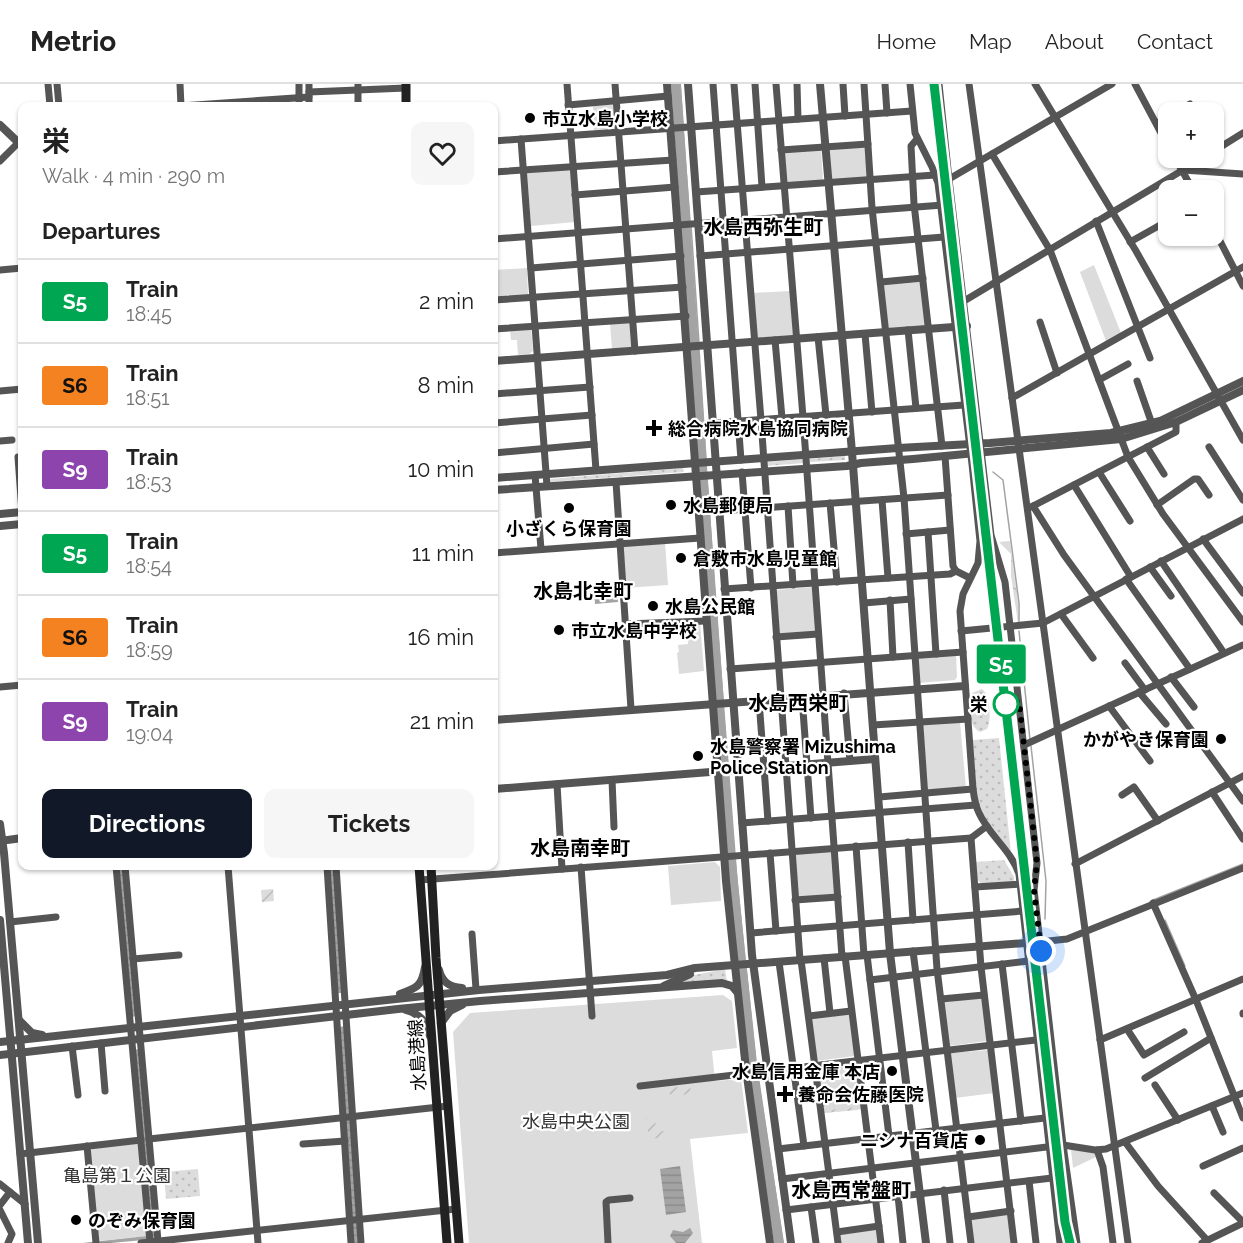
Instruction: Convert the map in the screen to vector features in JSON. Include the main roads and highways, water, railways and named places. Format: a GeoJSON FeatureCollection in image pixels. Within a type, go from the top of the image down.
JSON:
{"type":"FeatureCollection","features":[{"type":"Feature","properties":{"kind":"main road"},"geometry":{"type":"LineString","coordinates":[[406,86],[406,102]]}},
{"type":"Feature","properties":{"kind":"main road","name":"水島港線"},"geometry":{"type":"LineString","coordinates":[[419,870],[435,1005],[432,1045],[447,1243]]}},
{"type":"Feature","properties":{"kind":"main road","name":"水島港線"},"geometry":{"type":"LineString","coordinates":[[431,870],[431,958]]}},
{"type":"Feature","properties":{"kind":"main road","name":"水島港線"},"geometry":{"type":"LineString","coordinates":[[435,1005],[441,1023],[459,1243]]}},
{"type":"Feature","properties":{"kind":"waterway"},"geometry":{"type":"LineString","coordinates":[[676,84],[733,884],[752,1068],[779,1243]]}},
{"type":"Feature","properties":{"kind":"waterway"},"geometry":{"type":"LineString","coordinates":[[680,84],[683,125]]}},
{"type":"Feature","properties":{"kind":"waterway"},"geometry":{"type":"LineString","coordinates":[[683,130],[690,221]]}},
{"type":"Feature","properties":{"kind":"waterway"},"geometry":{"type":"LineString","coordinates":[[691,225],[699,343]]}},
{"type":"Feature","properties":{"kind":"waterway"},"geometry":{"type":"LineString","coordinates":[[699,348],[706,460]]}},
{"type":"Feature","properties":{"kind":"waterway"},"geometry":{"type":"LineString","coordinates":[[993,472],[1003,480],[1019,603],[1019,621]]}},
{"type":"Feature","properties":{"kind":"waterway"},"geometry":{"type":"LineString","coordinates":[[707,480],[723,700]]}},
{"type":"Feature","properties":{"kind":"waterway"},"geometry":{"type":"LineString","coordinates":[[1019,631],[1030,740]]}},
{"type":"Feature","properties":{"kind":"waterway"},"geometry":{"type":"LineString","coordinates":[[723,707],[728,768]]}},
{"type":"Feature","properties":{"kind":"waterway"},"geometry":{"type":"LineString","coordinates":[[1031,746],[1046,881],[1045,919]]}},
{"type":"Feature","properties":{"kind":"waterway"},"geometry":{"type":"LineString","coordinates":[[728,773],[734,852]]}},
{"type":"Feature","properties":{"kind":"waterway"},"geometry":{"type":"LineString","coordinates":[[735,860],[745,960]]}},
{"type":"Feature","properties":{"kind":"waterway"},"geometry":{"type":"LineString","coordinates":[[1153,900],[1243,864]]}},
{"type":"Feature","properties":{"kind":"waterway"},"geometry":{"type":"LineString","coordinates":[[1165,920],[1185,966]]}},
{"type":"Feature","properties":{"kind":"waterway"},"geometry":{"type":"LineString","coordinates":[[746,967],[757,1070]]}},
{"type":"Feature","properties":{"kind":"waterway"},"geometry":{"type":"LineString","coordinates":[[758,1075],[783,1243]]}},
{"type":"Feature","properties":{"kind":"railway"},"geometry":{"type":"LineString","coordinates":[[934,84],[1068,1243]]}},
{"type":"Feature","properties":{"kind":"train","name":"S5"},"geometry":{"type":"LineString","coordinates":[[934,84],[1065,1222],[1070,1243]]}},
{"type":"Feature","properties":{"kind":"place","name":"市立水島小学校"},"geometry":{"type":"Point","coordinates":[530,118]}},
{"type":"Feature","properties":{"kind":"place","name":"総合病院水島協同病院"},"geometry":{"type":"Point","coordinates":[654,428]}},
{"type":"Feature","properties":{"kind":"place","name":"水島郵便局"},"geometry":{"type":"Point","coordinates":[671,505]}},
{"type":"Feature","properties":{"kind":"place","name":"小ざくら保育園"},"geometry":{"type":"Point","coordinates":[569,508]}},
{"type":"Feature","properties":{"kind":"place","name":"倉敷市水島児童館"},"geometry":{"type":"Point","coordinates":[681,558]}},
{"type":"Feature","properties":{"kind":"place","name":"水島公民館"},"geometry":{"type":"Point","coordinates":[653,606]}},
{"type":"Feature","properties":{"kind":"place","name":"市立水島中学校"},"geometry":{"type":"Point","coordinates":[559,630]}},
{"type":"Feature","properties":{"kind":"place","name":"栄"},"geometry":{"type":"Point","coordinates":[1006,704]}},
{"type":"Feature","properties":{"kind":"place","name":"かがやき保育園"},"geometry":{"type":"Point","coordinates":[1221,739]}},
{"type":"Feature","properties":{"kind":"place","name":"水島警察署 Mizushima Police Station"},"geometry":{"type":"Point","coordinates":[698,756]}},
{"type":"Feature","properties":{"kind":"place","name":"水島信用金庫 本店"},"geometry":{"type":"Point","coordinates":[892,1071]}},
{"type":"Feature","properties":{"kind":"place","name":"養命会佐藤医院"},"geometry":{"type":"Point","coordinates":[785,1094]}},
{"type":"Feature","properties":{"kind":"place","name":"ニシナ百貨店"},"geometry":{"type":"Point","coordinates":[980,1140]}},
{"type":"Feature","properties":{"kind":"place","name":"のぞみ保育園"},"geometry":{"type":"Point","coordinates":[76,1220]}},
{"type":"Feature","properties":{"kind":"district","name":"水島西弥生町"},"geometry":{"type":"Point","coordinates":[763,227]}},
{"type":"Feature","properties":{"kind":"district","name":"水島北幸町"},"geometry":{"type":"Point","coordinates":[583,591]}},
{"type":"Feature","properties":{"kind":"district","name":"水島西栄町"},"geometry":{"type":"Point","coordinates":[798,703]}},
{"type":"Feature","properties":{"kind":"district","name":"水島南幸町"},"geometry":{"type":"Point","coordinates":[580,848]}},
{"type":"Feature","properties":{"kind":"district","name":"水島西常盤町"},"geometry":{"type":"Point","coordinates":[851,1190]}},
{"type":"Feature","properties":{"kind":"park label","name":"水島中央公園"},"geometry":{"type":"Point","coordinates":[576,1121]}},
{"type":"Feature","properties":{"kind":"park label","name":"亀島第１公園"},"geometry":{"type":"Point","coordinates":[117,1175]}}]}
